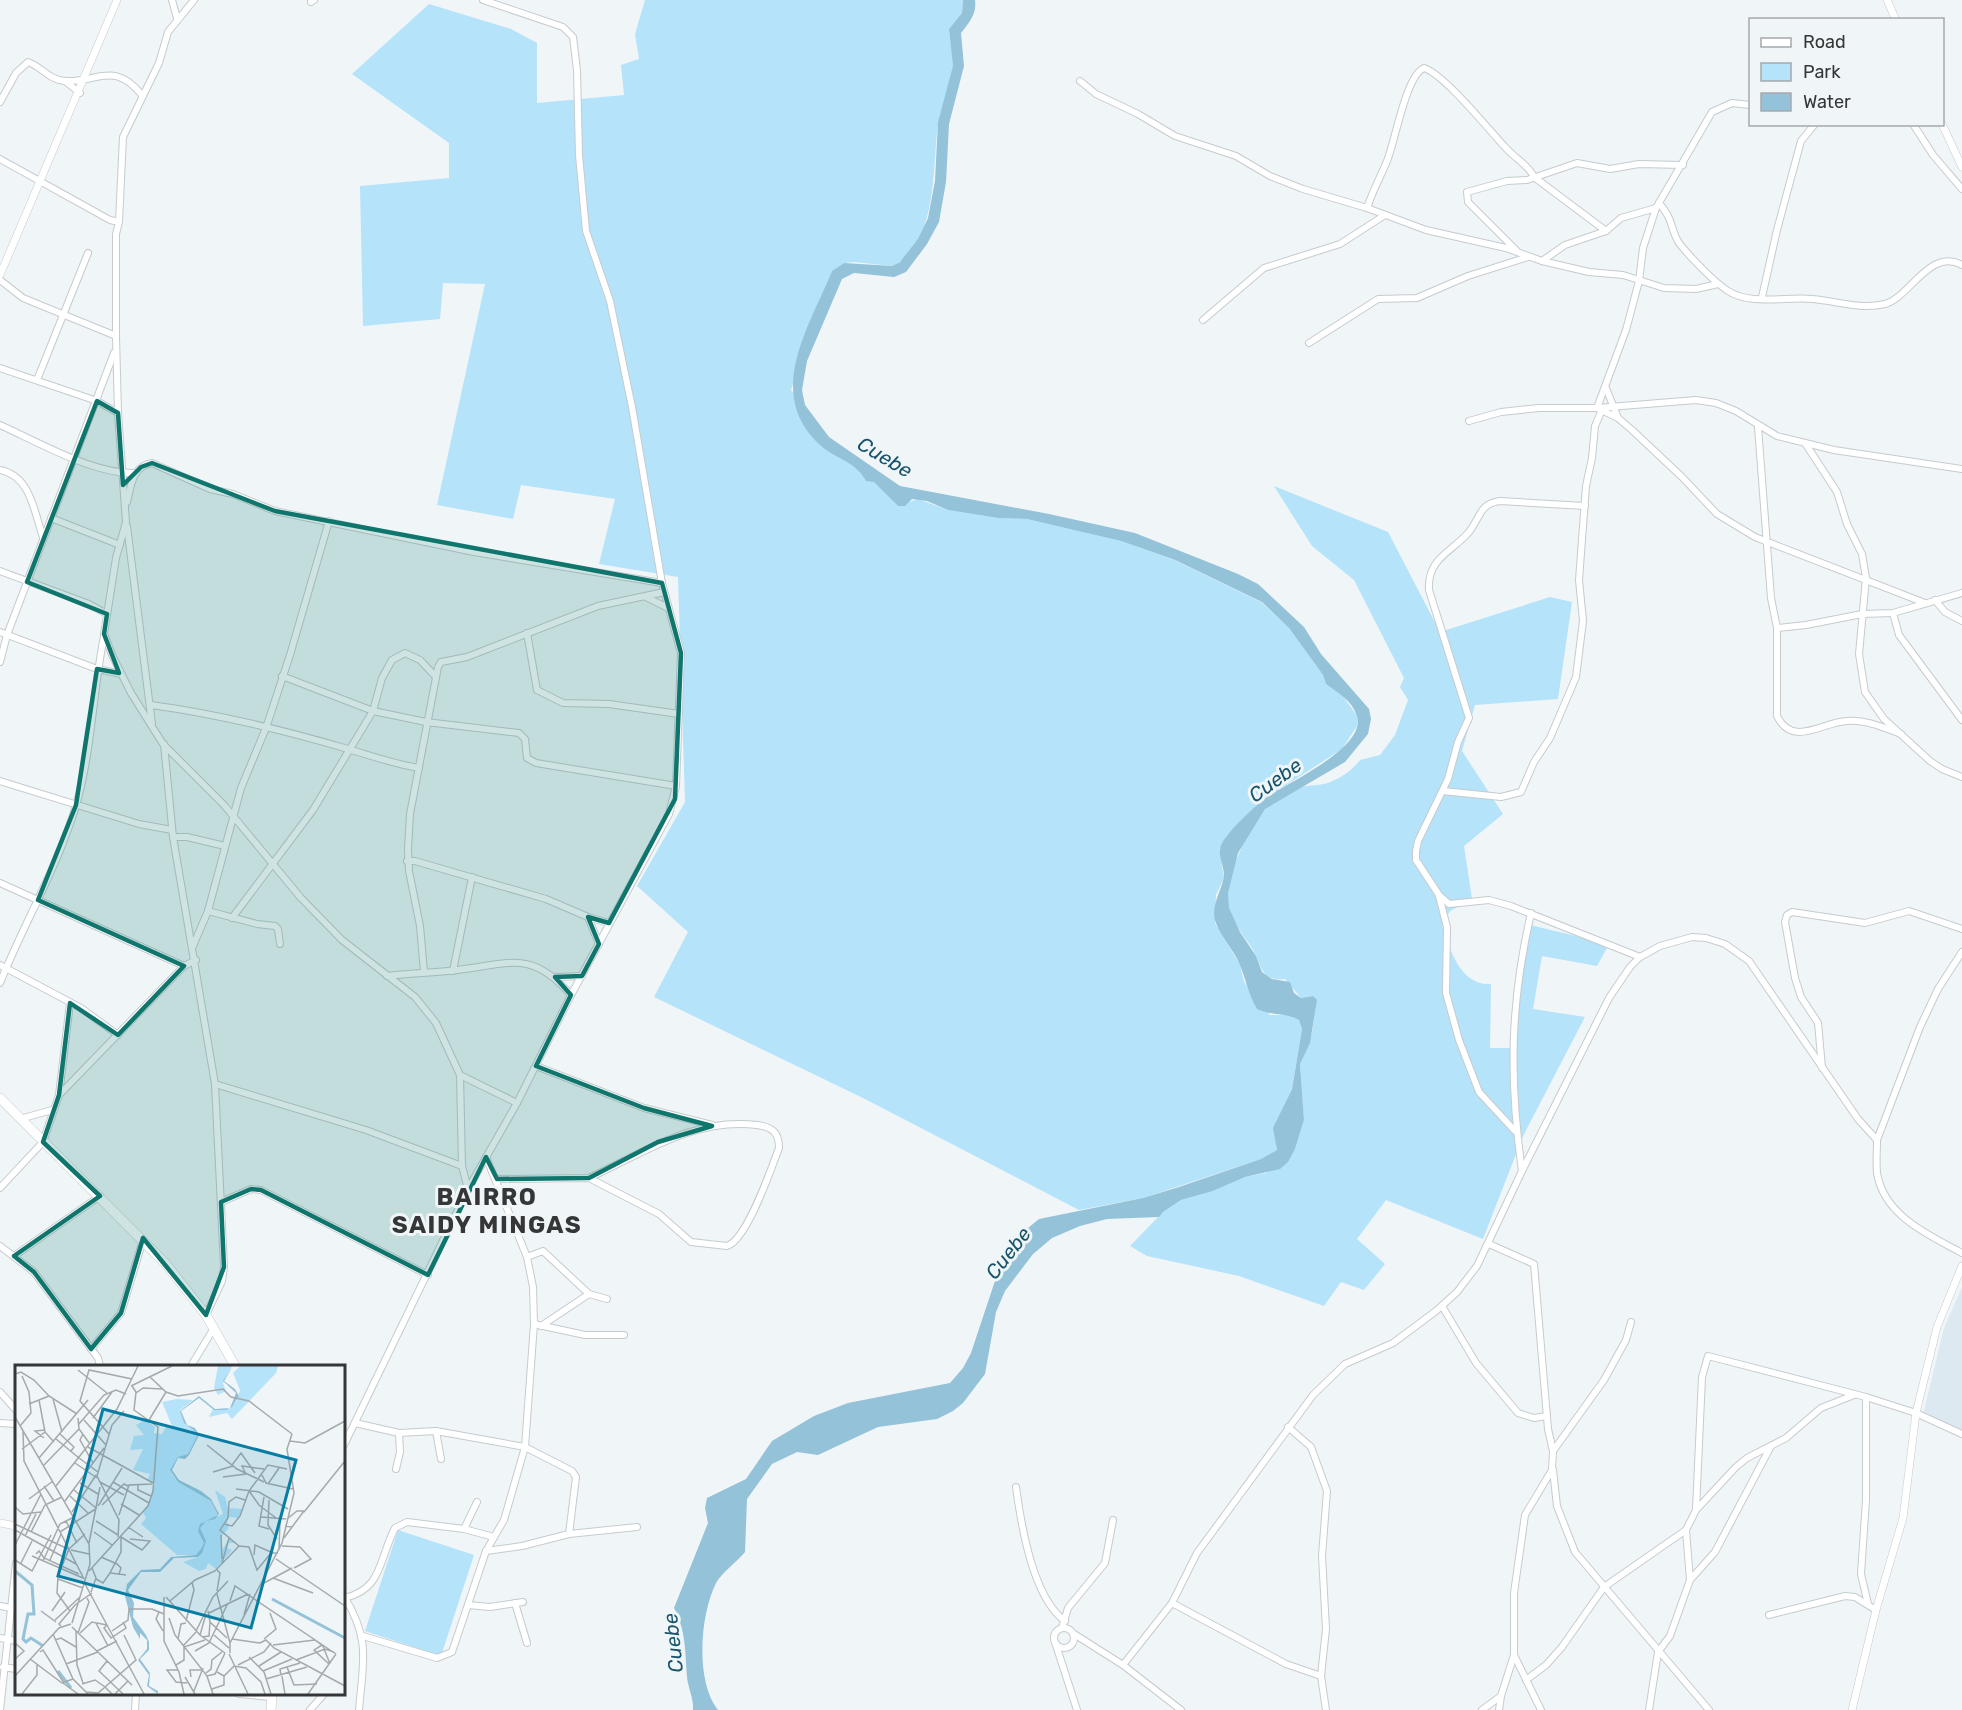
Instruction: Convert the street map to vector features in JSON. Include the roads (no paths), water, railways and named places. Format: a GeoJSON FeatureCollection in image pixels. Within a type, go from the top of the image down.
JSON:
{"type":"FeatureCollection","features":[{"type":"Feature","properties":{"kind":"main road"},"geometry":{"type":"LineString","coordinates":[[1,1101],[143,1238],[206,1315],[234,1365]]}},
{"type":"Feature","properties":{"kind":"main road"},"geometry":{"type":"LineString","coordinates":[[271,1710],[272,1695]]}},
{"type":"Feature","properties":{"kind":"street"},"geometry":{"type":"LineString","coordinates":[[116,336],[23,298],[0,278],[39,181],[86,79],[117,0]]}},
{"type":"Feature","properties":{"kind":"street"},"geometry":{"type":"LineString","coordinates":[[172,0],[177,18]]}},
{"type":"Feature","properties":{"kind":"street"},"geometry":{"type":"LineString","coordinates":[[152,727],[122,474],[116,350],[116,234],[119,222],[123,137],[159,63],[168,32],[177,18],[194,0]]}},
{"type":"Feature","properties":{"kind":"street"},"geometry":{"type":"LineString","coordinates":[[345,1443],[468,1188],[517,1103],[571,995],[669,814],[676,786],[681,653],[662,583],[614,315],[586,231],[579,155],[577,70],[573,38],[563,27],[483,0]]}},
{"type":"Feature","properties":{"kind":"street"},"geometry":{"type":"LineString","coordinates":[[1887,0],[1894,17]]}},
{"type":"Feature","properties":{"kind":"street"},"geometry":{"type":"LineString","coordinates":[[0,102],[16,73],[28,62],[52,78],[65,81],[86,79],[97,75],[120,78],[131,83],[142,95]]}},
{"type":"Feature","properties":{"kind":"street"},"geometry":{"type":"LineString","coordinates":[[1367,208],[1375,182],[1387,163],[1399,127],[1400,116],[1415,76],[1424,68],[1464,102],[1534,177],[1606,231]]}},
{"type":"Feature","properties":{"kind":"street"},"geometry":{"type":"LineString","coordinates":[[65,81],[80,93]]}},
{"type":"Feature","properties":{"kind":"street"},"geometry":{"type":"LineString","coordinates":[[1080,81],[1096,94],[1138,114],[1175,136],[1236,156],[1270,176],[1303,189],[1367,208],[1426,230],[1516,250]]}},
{"type":"Feature","properties":{"kind":"street"},"geometry":{"type":"LineString","coordinates":[[1443,791],[1501,797],[1521,792],[1534,762],[1550,738],[1576,677],[1583,621],[1579,580],[1584,506],[1595,426],[1639,280],[1643,248],[1657,205],[1683,165],[1712,112],[1732,103],[1749,105]]}},
{"type":"Feature","properties":{"kind":"street"},"geometry":{"type":"LineString","coordinates":[[1762,297],[1801,141],[1813,126]]}},
{"type":"Feature","properties":{"kind":"street"},"geometry":{"type":"LineString","coordinates":[[1914,126],[1933,155],[1962,189]]}},
{"type":"Feature","properties":{"kind":"street"},"geometry":{"type":"LineString","coordinates":[[1943,126],[1962,167]]}},
{"type":"Feature","properties":{"kind":"street"},"geometry":{"type":"LineString","coordinates":[[0,159],[110,220],[119,222]]}},
{"type":"Feature","properties":{"kind":"street"},"geometry":{"type":"LineString","coordinates":[[1683,165],[1639,164],[1610,169],[1577,163],[1534,177],[1469,190],[1465,194],[1468,202],[1516,250],[1528,257],[1676,289],[1696,289],[1718,284]]}},
{"type":"Feature","properties":{"kind":"street"},"geometry":{"type":"LineString","coordinates":[[1542,261],[1565,245],[1606,231],[1622,218],[1657,205]]}},
{"type":"Feature","properties":{"kind":"street"},"geometry":{"type":"LineString","coordinates":[[1657,205],[1671,218],[1679,242],[1718,284],[1739,297],[1785,300],[1810,298],[1856,306],[1885,304],[1937,264],[1955,262],[1962,265]]}},
{"type":"Feature","properties":{"kind":"street"},"geometry":{"type":"LineString","coordinates":[[1203,320],[1264,268],[1340,244],[1385,215]]}},
{"type":"Feature","properties":{"kind":"street"},"geometry":{"type":"LineString","coordinates":[[110,220],[116,234]]}},
{"type":"Feature","properties":{"kind":"street"},"geometry":{"type":"LineString","coordinates":[[37,380],[88,254]]}},
{"type":"Feature","properties":{"kind":"street"},"geometry":{"type":"LineString","coordinates":[[1309,343],[1378,299],[1417,298],[1468,276],[1528,257]]}},
{"type":"Feature","properties":{"kind":"street"},"geometry":{"type":"LineString","coordinates":[[0,662],[4,633],[27,582],[116,350]]}},
{"type":"Feature","properties":{"kind":"street"},"geometry":{"type":"LineString","coordinates":[[0,368],[97,401],[118,413]]}},
{"type":"Feature","properties":{"kind":"street"},"geometry":{"type":"LineString","coordinates":[[1606,388],[1618,418]]}},
{"type":"Feature","properties":{"kind":"street"},"geometry":{"type":"LineString","coordinates":[[1469,421],[1501,412],[1539,408],[1599,410],[1614,406],[1696,400],[1716,403],[1736,411],[1758,427],[1777,436],[1834,450],[1962,469]]}},
{"type":"Feature","properties":{"kind":"street"},"geometry":{"type":"LineString","coordinates":[[1599,410],[1618,418],[1682,477],[1717,514],[1755,537],[1825,565],[1866,578],[1925,603]]}},
{"type":"Feature","properties":{"kind":"street"},"geometry":{"type":"LineString","coordinates":[[0,425],[74,458],[122,474],[134,473],[146,464],[160,465],[210,489],[233,494],[275,511],[474,552],[662,583]]}},
{"type":"Feature","properties":{"kind":"street"},"geometry":{"type":"LineString","coordinates":[[1758,427],[1777,628],[1777,717],[1784,727],[1803,733],[1849,720],[1901,734]]}},
{"type":"Feature","properties":{"kind":"street"},"geometry":{"type":"LineString","coordinates":[[1805,443],[1837,492],[1847,524],[1862,554],[1866,578],[1859,654],[1863,688],[1880,715],[1901,734],[1942,769],[1962,777]]}},
{"type":"Feature","properties":{"kind":"street"},"geometry":{"type":"LineString","coordinates":[[0,470],[12,473],[21,479],[44,538]]}},
{"type":"Feature","properties":{"kind":"street"},"geometry":{"type":"LineString","coordinates":[[126,506],[134,473]]}},
{"type":"Feature","properties":{"kind":"street"},"geometry":{"type":"LineString","coordinates":[[1584,506],[1491,502],[1482,509],[1469,532],[1441,555],[1431,570],[1429,582],[1432,600],[1469,713],[1443,791],[1418,841],[1416,860],[1439,895],[1449,904],[1488,900],[1531,913],[1560,927],[1640,957]]}},
{"type":"Feature","properties":{"kind":"street"},"geometry":{"type":"LineString","coordinates":[[51,518],[120,544]]}},
{"type":"Feature","properties":{"kind":"street"},"geometry":{"type":"LineString","coordinates":[[318,519],[324,533]]}},
{"type":"Feature","properties":{"kind":"street"},"geometry":{"type":"LineString","coordinates":[[193,947],[208,910],[241,788],[266,728],[329,521]]}},
{"type":"Feature","properties":{"kind":"street"},"geometry":{"type":"LineString","coordinates":[[0,983],[3,966],[38,900],[76,804],[88,752],[107,614],[126,522]]}},
{"type":"Feature","properties":{"kind":"street"},"geometry":{"type":"LineString","coordinates":[[0,571],[89,604],[107,614]]}},
{"type":"Feature","properties":{"kind":"street"},"geometry":{"type":"LineString","coordinates":[[424,972],[420,926],[408,849],[410,814],[426,722],[441,662],[467,657],[598,606],[664,592]]}},
{"type":"Feature","properties":{"kind":"street"},"geometry":{"type":"LineString","coordinates":[[1777,628],[1862,614],[1893,613],[1962,593]]}},
{"type":"Feature","properties":{"kind":"street"},"geometry":{"type":"LineString","coordinates":[[646,597],[668,608]]}},
{"type":"Feature","properties":{"kind":"street"},"geometry":{"type":"LineString","coordinates":[[1935,600],[1945,612],[1962,621]]}},
{"type":"Feature","properties":{"kind":"street"},"geometry":{"type":"LineString","coordinates":[[1893,613],[1899,635],[1962,720]]}},
{"type":"Feature","properties":{"kind":"street"},"geometry":{"type":"LineString","coordinates":[[4,633],[98,669],[121,674]]}},
{"type":"Feature","properties":{"kind":"street"},"geometry":{"type":"LineString","coordinates":[[527,633],[537,690],[563,702],[609,704],[679,714]]}},
{"type":"Feature","properties":{"kind":"street"},"geometry":{"type":"LineString","coordinates":[[104,634],[121,674],[164,744],[185,762],[233,816],[271,865],[342,940],[426,1009],[447,1044],[460,1075],[462,1166],[468,1188]]}},
{"type":"Feature","properties":{"kind":"street"},"geometry":{"type":"LineString","coordinates":[[232,918],[313,810],[373,711],[382,678],[392,660],[400,654],[413,655],[436,677]]}},
{"type":"Feature","properties":{"kind":"street"},"geometry":{"type":"LineString","coordinates":[[282,676],[373,711],[426,722],[519,733],[525,739],[527,758],[536,763],[676,786]]}},
{"type":"Feature","properties":{"kind":"street"},"geometry":{"type":"LineString","coordinates":[[151,705],[216,714],[350,750],[381,761],[419,768]]}},
{"type":"Feature","properties":{"kind":"street"},"geometry":{"type":"LineString","coordinates":[[164,744],[173,833],[215,1084],[224,1267],[222,1281],[206,1315]]}},
{"type":"Feature","properties":{"kind":"street"},"geometry":{"type":"LineString","coordinates":[[0,781],[139,824],[225,846]]}},
{"type":"Feature","properties":{"kind":"street"},"geometry":{"type":"LineString","coordinates":[[411,861],[546,899],[588,917],[609,923]]}},
{"type":"Feature","properties":{"kind":"street"},"geometry":{"type":"LineString","coordinates":[[453,971],[472,877]]}},
{"type":"Feature","properties":{"kind":"street"},"geometry":{"type":"LineString","coordinates":[[0,883],[184,966]]}},
{"type":"Feature","properties":{"kind":"street"},"geometry":{"type":"LineString","coordinates":[[1439,895],[1447,927],[1446,993],[1459,1040],[1479,1092],[1516,1132]]}},
{"type":"Feature","properties":{"kind":"street"},"geometry":{"type":"LineString","coordinates":[[208,910],[232,918],[275,926],[278,929],[280,944]]}},
{"type":"Feature","properties":{"kind":"street"},"geometry":{"type":"LineString","coordinates":[[238,911],[241,920]]}},
{"type":"Feature","properties":{"kind":"street"},"geometry":{"type":"LineString","coordinates":[[1822,1068],[1818,1023],[1806,1009],[1795,978],[1785,922],[1787,915],[1792,912],[1865,923],[1909,911],[1962,929]]}},
{"type":"Feature","properties":{"kind":"street"},"geometry":{"type":"LineString","coordinates":[[1521,1171],[1512,1081],[1514,1024],[1517,981],[1531,913]]}},
{"type":"Feature","properties":{"kind":"street"},"geometry":{"type":"LineString","coordinates":[[588,917],[598,944]]}},
{"type":"Feature","properties":{"kind":"street"},"geometry":{"type":"LineString","coordinates":[[1123,1665],[1172,1604],[1197,1553],[1288,1426],[1313,1395],[1345,1364],[1393,1343],[1442,1306],[1468,1279],[1489,1244],[1521,1171],[1609,998],[1624,974],[1640,957],[1660,946],[1692,938],[1706,938],[1738,951],[1749,961],[1858,1119],[1877,1140]]}},
{"type":"Feature","properties":{"kind":"street"},"geometry":{"type":"LineString","coordinates":[[1962,952],[1938,989],[1920,1027],[1877,1140],[1877,1172],[1893,1205],[1915,1228],[1962,1253]]}},
{"type":"Feature","properties":{"kind":"street"},"geometry":{"type":"LineString","coordinates":[[59,1095],[184,966],[196,960]]}},
{"type":"Feature","properties":{"kind":"street"},"geometry":{"type":"LineString","coordinates":[[387,976],[453,971],[500,962],[523,963],[555,977],[571,995]]}},
{"type":"Feature","properties":{"kind":"street"},"geometry":{"type":"LineString","coordinates":[[3,966],[70,1003],[118,1035]]}},
{"type":"Feature","properties":{"kind":"street"},"geometry":{"type":"LineString","coordinates":[[555,977],[582,976]]}},
{"type":"Feature","properties":{"kind":"street"},"geometry":{"type":"LineString","coordinates":[[0,1188],[43,1142],[59,1095],[70,1003]]}},
{"type":"Feature","properties":{"kind":"street"},"geometry":{"type":"LineString","coordinates":[[536,1066],[644,1108],[712,1125]]}},
{"type":"Feature","properties":{"kind":"street"},"geometry":{"type":"LineString","coordinates":[[460,1075],[517,1103]]}},
{"type":"Feature","properties":{"kind":"street"},"geometry":{"type":"LineString","coordinates":[[215,1084],[366,1130],[462,1166]]}},
{"type":"Feature","properties":{"kind":"street"},"geometry":{"type":"LineString","coordinates":[[20,1119],[52,1110]]}},
{"type":"Feature","properties":{"kind":"street"},"geometry":{"type":"LineString","coordinates":[[497,1179],[589,1178],[632,1158],[658,1142],[712,1125],[739,1123],[768,1127],[778,1135],[779,1148],[759,1198],[732,1245],[717,1247],[691,1242],[659,1214],[589,1178]]}},
{"type":"Feature","properties":{"kind":"street"},"geometry":{"type":"LineString","coordinates":[[363,1636],[437,1658],[445,1657],[452,1652],[486,1551],[504,1520],[525,1447],[538,1325],[533,1287],[526,1257],[497,1179],[486,1157]]}},
{"type":"Feature","properties":{"kind":"street"},"geometry":{"type":"LineString","coordinates":[[221,1202],[250,1189],[261,1190],[428,1275]]}},
{"type":"Feature","properties":{"kind":"street"},"geometry":{"type":"LineString","coordinates":[[14,1256],[100,1196]]}},
{"type":"Feature","properties":{"kind":"street"},"geometry":{"type":"LineString","coordinates":[[92,1349],[122,1312],[143,1238]]}},
{"type":"Feature","properties":{"kind":"street"},"geometry":{"type":"LineString","coordinates":[[1489,1244],[1534,1264],[1546,1416],[1553,1451],[1552,1470],[1557,1506],[1567,1538],[1585,1567],[1709,1710]]}},
{"type":"Feature","properties":{"kind":"street"},"geometry":{"type":"LineString","coordinates":[[0,1246],[34,1272],[92,1349],[100,1365]]}},
{"type":"Feature","properties":{"kind":"street"},"geometry":{"type":"LineString","coordinates":[[526,1257],[543,1251],[589,1294],[607,1299]]}},
{"type":"Feature","properties":{"kind":"street"},"geometry":{"type":"LineString","coordinates":[[1852,1710],[1876,1610],[1903,1518],[1916,1413],[1936,1327],[1962,1266]]}},
{"type":"Feature","properties":{"kind":"street"},"geometry":{"type":"LineString","coordinates":[[538,1325],[589,1294]]}},
{"type":"Feature","properties":{"kind":"street"},"geometry":{"type":"LineString","coordinates":[[1442,1306],[1476,1363],[1518,1413],[1534,1418],[1546,1416]]}},
{"type":"Feature","properties":{"kind":"street"},"geometry":{"type":"LineString","coordinates":[[1553,1451],[1604,1380],[1626,1340],[1631,1322]]}},
{"type":"Feature","properties":{"kind":"street"},"geometry":{"type":"LineString","coordinates":[[538,1325],[585,1335],[624,1335]]}},
{"type":"Feature","properties":{"kind":"street"},"geometry":{"type":"LineString","coordinates":[[192,1365],[214,1328]]}},
{"type":"Feature","properties":{"kind":"street"},"geometry":{"type":"LineString","coordinates":[[1696,1510],[1702,1377],[1708,1356],[1866,1397],[1916,1413],[1962,1434]]}},
{"type":"Feature","properties":{"kind":"street"},"geometry":{"type":"LineString","coordinates":[[0,1392],[15,1409]]}},
{"type":"Feature","properties":{"kind":"street"},"geometry":{"type":"LineString","coordinates":[[1526,1680],[1546,1665],[1562,1647],[1604,1587],[1686,1530],[1696,1510],[1736,1467],[1772,1444],[1786,1438],[1821,1408],[1854,1395]]}},
{"type":"Feature","properties":{"kind":"street"},"geometry":{"type":"LineString","coordinates":[[1866,1397],[1866,1491],[1861,1574],[1868,1604]]}},
{"type":"Feature","properties":{"kind":"street"},"geometry":{"type":"LineString","coordinates":[[0,1423],[15,1424]]}},
{"type":"Feature","properties":{"kind":"street"},"geometry":{"type":"LineString","coordinates":[[355,1423],[399,1433],[436,1431],[525,1447],[575,1474],[569,1534]]}},
{"type":"Feature","properties":{"kind":"street"},"geometry":{"type":"LineString","coordinates":[[1288,1426],[1311,1447],[1327,1491],[1322,1556],[1326,1629],[1321,1676],[1324,1682],[1326,1710]]}},
{"type":"Feature","properties":{"kind":"street"},"geometry":{"type":"LineString","coordinates":[[436,1431],[441,1459]]}},
{"type":"Feature","properties":{"kind":"street"},"geometry":{"type":"LineString","coordinates":[[396,1469],[400,1452],[399,1433]]}},
{"type":"Feature","properties":{"kind":"street"},"geometry":{"type":"LineString","coordinates":[[1649,1710],[1658,1652],[1670,1636],[1690,1580],[1715,1552],[1772,1444]]}},
{"type":"Feature","properties":{"kind":"street"},"geometry":{"type":"LineString","coordinates":[[1499,1710],[1514,1655],[1514,1593],[1521,1532],[1532,1499],[1552,1470]]}},
{"type":"Feature","properties":{"kind":"street"},"geometry":{"type":"LineString","coordinates":[[1016,1487],[1020,1516],[1043,1595],[1050,1608],[1063,1625],[1074,1634],[1123,1665],[1181,1710]]}},
{"type":"Feature","properties":{"kind":"street"},"geometry":{"type":"LineString","coordinates":[[464,1529],[477,1502]]}},
{"type":"Feature","properties":{"kind":"street"},"geometry":{"type":"LineString","coordinates":[[1077,1710],[1059,1661],[1055,1634],[1063,1625],[1064,1615],[1068,1608],[1105,1563],[1113,1520]]}},
{"type":"Feature","properties":{"kind":"street"},"geometry":{"type":"LineString","coordinates":[[345,1597],[360,1594],[373,1583],[395,1528],[407,1522],[464,1529],[494,1537]]}},
{"type":"Feature","properties":{"kind":"street"},"geometry":{"type":"LineString","coordinates":[[0,1523],[15,1526]]}},
{"type":"Feature","properties":{"kind":"street"},"geometry":{"type":"LineString","coordinates":[[486,1551],[522,1546],[569,1534],[636,1527]]}},
{"type":"Feature","properties":{"kind":"street"},"geometry":{"type":"LineString","coordinates":[[1686,1530],[1690,1580]]}},
{"type":"Feature","properties":{"kind":"street"},"geometry":{"type":"LineString","coordinates":[[0,1710],[4,1639],[13,1608],[15,1582]]}},
{"type":"Feature","properties":{"kind":"street"},"geometry":{"type":"LineString","coordinates":[[1769,1615],[1845,1596],[1868,1604],[1876,1610]]}},
{"type":"Feature","properties":{"kind":"street"},"geometry":{"type":"LineString","coordinates":[[345,1598],[356,1615],[363,1636],[364,1653],[359,1710]]}},
{"type":"Feature","properties":{"kind":"street"},"geometry":{"type":"LineString","coordinates":[[468,1605],[490,1607],[523,1602]]}},
{"type":"Feature","properties":{"kind":"street"},"geometry":{"type":"LineString","coordinates":[[515,1604],[527,1643]]}},
{"type":"Feature","properties":{"kind":"street"},"geometry":{"type":"LineString","coordinates":[[1172,1604],[1286,1664],[1321,1676]]}},
{"type":"Feature","properties":{"kind":"street"},"geometry":{"type":"LineString","coordinates":[[0,1606],[13,1608]]}},
{"type":"Feature","properties":{"kind":"street"},"geometry":{"type":"LineString","coordinates":[[1059,1661],[1070,1646],[1074,1634]]}},
{"type":"Feature","properties":{"kind":"street"},"geometry":{"type":"LineString","coordinates":[[1055,1642],[1059,1646],[1070,1646],[1088,1641]]}},
{"type":"Feature","properties":{"kind":"street"},"geometry":{"type":"LineString","coordinates":[[1514,1655],[1541,1710]]}},
{"type":"Feature","properties":{"kind":"street"},"geometry":{"type":"LineString","coordinates":[[3,1667],[15,1669]]}},
{"type":"Feature","properties":{"kind":"street"},"geometry":{"type":"LineString","coordinates":[[135,1710],[136,1695]]}},
{"type":"Feature","properties":{"kind":"street"},"geometry":{"type":"LineString","coordinates":[[310,1710],[323,1695]]}},
{"type":"Feature","properties":{"kind":"street"},"geometry":{"type":"LineString","coordinates":[[1482,1710],[1501,1696]]}},
{"type":"Feature","properties":{"kind":"water","name":"Cuebe"},"geometry":{"type":"Polygon","coordinates":[[[963,0],[975,0],[975,10],[961,33],[964,66],[949,124],[946,182],[939,222],[927,244],[906,272],[894,277],[854,273],[842,279],[807,361],[802,390],[805,405],[829,437],[900,486],[1135,533],[1258,584],[1304,627],[1321,654],[1369,709],[1371,719],[1368,734],[1345,762],[1265,809],[1238,853],[1228,893],[1229,908],[1240,932],[1256,956],[1262,972],[1272,979],[1290,982],[1294,993],[1301,998],[1313,996],[1317,1000],[1310,1043],[1300,1064],[1304,1120],[1295,1149],[1288,1162],[1280,1169],[1245,1177],[1213,1191],[1181,1200],[1159,1217],[1107,1219],[1080,1226],[1052,1238],[1033,1254],[1005,1291],[996,1312],[985,1374],[963,1403],[937,1419],[878,1427],[818,1455],[797,1452],[772,1464],[747,1499],[745,1552],[716,1583],[706,1612],[702,1648],[703,1666],[711,1698],[718,1710],[693,1710],[683,1633],[674,1608],[708,1523],[705,1508],[707,1498],[746,1479],[772,1441],[814,1416],[848,1403],[950,1383],[963,1368],[971,1353],[1001,1263],[1017,1237],[1039,1219],[1143,1198],[1261,1159],[1277,1150],[1273,1128],[1292,1089],[1302,1029],[1299,1020],[1257,1009],[1239,963],[1218,928],[1214,910],[1224,875],[1220,848],[1233,829],[1255,807],[1338,752],[1350,740],[1357,728],[1357,716],[1352,706],[1326,684],[1323,675],[1289,628],[1262,602],[1175,560],[1121,541],[1027,519],[998,518],[948,510],[927,501],[912,499],[905,506],[898,506],[874,482],[866,481],[857,469],[820,445],[803,425],[795,404],[793,382],[796,360],[803,337],[832,271],[844,263],[892,266],[900,262],[918,239],[928,218],[935,181],[938,122],[953,66],[949,29],[962,13],[963,0]]]}},
{"type":"Feature","properties":{"kind":"district","name":"BAIRRO SAIDY MINGAS"},"geometry":{"type":"Point","coordinates":[487,1211]}}]}
